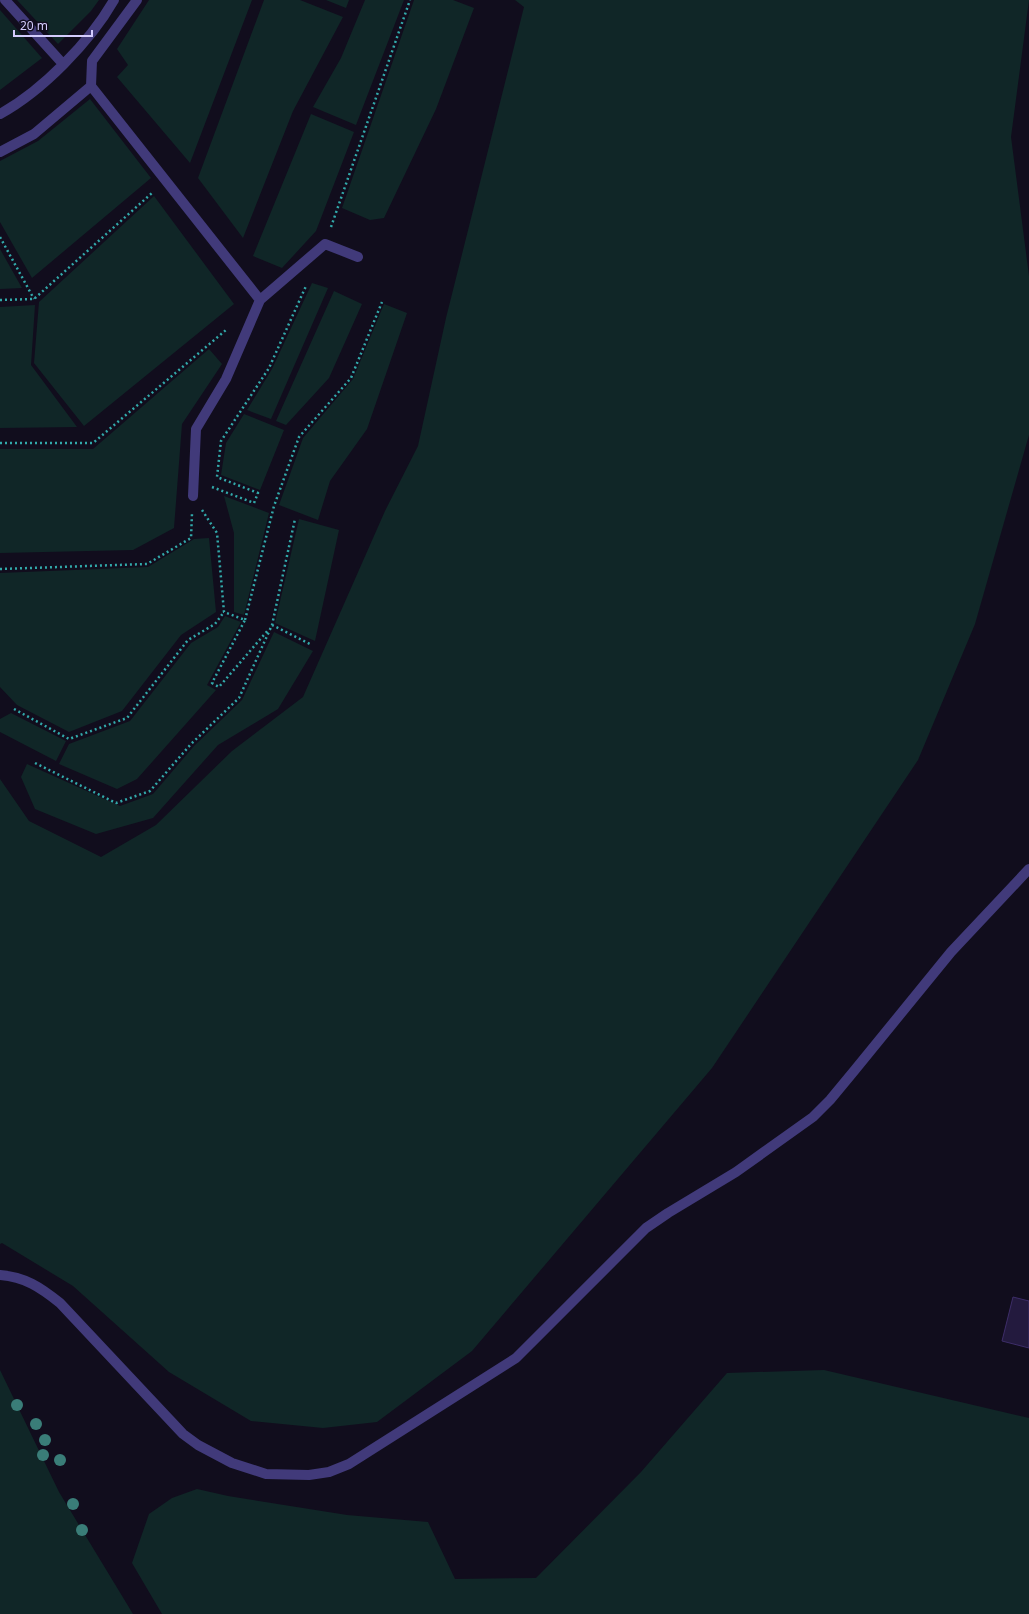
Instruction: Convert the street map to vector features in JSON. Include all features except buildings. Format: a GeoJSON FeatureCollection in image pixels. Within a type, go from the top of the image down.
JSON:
{"type":"FeatureCollection","features":[{"type":"Feature","properties":{"kind":"street"},"geometry":{"type":"LineString","coordinates":[[5,0],[63,64]]}},
{"type":"Feature","properties":{"kind":"street"},"geometry":{"type":"LineString","coordinates":[[0,114],[45,81],[63,64],[79,47],[114,0]]}},
{"type":"Feature","properties":{"kind":"street"},"geometry":{"type":"LineString","coordinates":[[137,0],[92,61],[92,86],[260,300]]}},
{"type":"Feature","properties":{"kind":"street"},"geometry":{"type":"LineString","coordinates":[[0,152],[34,134],[92,86]]}},
{"type":"Feature","properties":{"kind":"street"},"geometry":{"type":"LineString","coordinates":[[193,496],[196,429],[226,378],[260,300],[325,244],[358,257]]}},
{"type":"Feature","properties":{"kind":"street"},"geometry":{"type":"LineString","coordinates":[[0,1275],[15,1276],[44,1290],[60,1303],[183,1434],[198,1445],[232,1463],[266,1474],[309,1475],[329,1472],[349,1464],[516,1358],[646,1228],[736,1172],[813,1117],[830,1100],[951,952],[1029,869]]}},
{"type":"Feature","properties":{"kind":"path"},"geometry":{"type":"LineString","coordinates":[[325,244],[410,0]]}},
{"type":"Feature","properties":{"kind":"path"},"geometry":{"type":"LineString","coordinates":[[0,300],[34,299],[154,191]]}},
{"type":"Feature","properties":{"kind":"path"},"geometry":{"type":"LineString","coordinates":[[0,237],[34,299]]}},
{"type":"Feature","properties":{"kind":"path"},"geometry":{"type":"LineString","coordinates":[[193,496],[210,486],[254,503],[258,493],[218,477],[221,441],[269,368],[306,286]]}},
{"type":"Feature","properties":{"kind":"path"},"geometry":{"type":"LineString","coordinates":[[272,625],[219,687],[212,683],[245,620],[274,506],[299,437],[351,378],[382,302]]}},
{"type":"Feature","properties":{"kind":"path"},"geometry":{"type":"LineString","coordinates":[[0,443],[93,443],[230,326]]}},
{"type":"Feature","properties":{"kind":"path"},"geometry":{"type":"LineString","coordinates":[[0,569],[147,564],[191,538],[193,496]]}},
{"type":"Feature","properties":{"kind":"path"},"geometry":{"type":"LineString","coordinates":[[14,709],[69,739],[127,718],[188,640],[215,624],[224,612],[217,533],[193,496]]}},
{"type":"Feature","properties":{"kind":"path"},"geometry":{"type":"LineString","coordinates":[[35,763],[116,804],[150,791],[191,744],[239,698],[272,625],[295,519]]}},
{"type":"Feature","properties":{"kind":"path"},"geometry":{"type":"LineString","coordinates":[[224,612],[245,620]]}},
{"type":"Feature","properties":{"kind":"path"},"geometry":{"type":"LineString","coordinates":[[272,625],[312,645]]}},
{"type":"Feature","properties":{"kind":"green space"},"geometry":{"type":"Polygon","coordinates":[[[17,0],[99,0],[91,11],[58,44],[17,0]]]}},
{"type":"Feature","properties":{"kind":"green space"},"geometry":{"type":"Polygon","coordinates":[[[149,0],[252,0],[190,163],[117,77],[128,65],[117,49],[149,0]]]}},
{"type":"Feature","properties":{"kind":"green space"},"geometry":{"type":"Polygon","coordinates":[[[264,0],[300,0],[343,17],[293,111],[243,238],[198,178],[264,0]]]}},
{"type":"Feature","properties":{"kind":"green space"},"geometry":{"type":"Polygon","coordinates":[[[326,0],[349,0],[346,8],[326,0]]]}},
{"type":"Feature","properties":{"kind":"green space"},"geometry":{"type":"Polygon","coordinates":[[[365,0],[404,0],[356,125],[313,107],[341,58],[365,0]]]}},
{"type":"Feature","properties":{"kind":"green space"},"geometry":{"type":"Polygon","coordinates":[[[414,0],[453,0],[474,8],[436,109],[384,218],[370,220],[342,208],[414,0]]]}},
{"type":"Feature","properties":{"kind":"green space"},"geometry":{"type":"Polygon","coordinates":[[[515,0],[1029,0],[1011,137],[1029,276],[1029,435],[975,624],[918,760],[712,1068],[472,1351],[377,1422],[323,1428],[251,1421],[169,1372],[73,1286],[2,1243],[0,1244],[0,779],[29,821],[101,857],[156,825],[232,751],[303,697],[385,511],[418,446],[446,318],[524,7],[515,0]]]}},
{"type":"Feature","properties":{"kind":"green space"},"geometry":{"type":"Polygon","coordinates":[[[0,10],[42,58],[0,90],[0,10]]]}},
{"type":"Feature","properties":{"kind":"green space"},"geometry":{"type":"Polygon","coordinates":[[[90,99],[151,178],[32,278],[0,222],[0,161],[38,141],[90,99]]]}},
{"type":"Feature","properties":{"kind":"green space"},"geometry":{"type":"Polygon","coordinates":[[[311,114],[354,132],[316,231],[282,268],[253,256],[311,114]]]}},
{"type":"Feature","properties":{"kind":"green space"},"geometry":{"type":"Polygon","coordinates":[[[154,196],[234,304],[84,426],[34,363],[39,302],[154,196]]]}},
{"type":"Feature","properties":{"kind":"green space"},"geometry":{"type":"Polygon","coordinates":[[[0,249],[22,288],[0,289],[0,249]]]}},
{"type":"Feature","properties":{"kind":"green space"},"geometry":{"type":"Polygon","coordinates":[[[312,283],[328,288],[271,419],[247,410],[272,369],[312,283]]]}},
{"type":"Feature","properties":{"kind":"green space"},"geometry":{"type":"Polygon","coordinates":[[[334,291],[362,304],[329,378],[286,425],[276,421],[334,291]]]}},
{"type":"Feature","properties":{"kind":"green space"},"geometry":{"type":"Polygon","coordinates":[[[384,304],[407,313],[367,429],[330,481],[318,520],[279,505],[303,438],[353,379],[384,304]]]}},
{"type":"Feature","properties":{"kind":"green space"},"geometry":{"type":"Polygon","coordinates":[[[35,305],[31,365],[77,427],[0,428],[0,307],[35,305]]]}},
{"type":"Feature","properties":{"kind":"green space"},"geometry":{"type":"Polygon","coordinates":[[[209,349],[222,364],[182,424],[174,528],[133,550],[0,553],[0,449],[93,449],[209,349]]]}},
{"type":"Feature","properties":{"kind":"green space"},"geometry":{"type":"Polygon","coordinates":[[[244,414],[284,430],[260,490],[221,475],[226,443],[244,414]]]}},
{"type":"Feature","properties":{"kind":"green space"},"geometry":{"type":"Polygon","coordinates":[[[224,496],[269,513],[244,615],[234,612],[234,533],[224,496]]]}},
{"type":"Feature","properties":{"kind":"green space"},"geometry":{"type":"Polygon","coordinates":[[[299,519],[339,530],[315,641],[275,623],[299,519]]]}},
{"type":"Feature","properties":{"kind":"green space"},"geometry":{"type":"Polygon","coordinates":[[[209,538],[216,612],[181,635],[122,711],[69,732],[17,705],[0,687],[0,573],[148,567],[194,539],[209,538]]]}},
{"type":"Feature","properties":{"kind":"green space"},"geometry":{"type":"Polygon","coordinates":[[[225,616],[241,622],[207,685],[216,690],[137,779],[117,789],[59,764],[69,744],[130,721],[191,643],[218,627],[225,616]]]}},
{"type":"Feature","properties":{"kind":"green space"},"geometry":{"type":"Polygon","coordinates":[[[274,632],[313,651],[278,709],[218,745],[153,818],[96,834],[35,809],[21,777],[27,764],[120,806],[153,794],[194,746],[242,700],[274,632]]]}},
{"type":"Feature","properties":{"kind":"green space"},"geometry":{"type":"Polygon","coordinates":[[[11,713],[66,741],[56,761],[0,732],[0,719],[11,713]]]}},
{"type":"Feature","properties":{"kind":"green space"},"geometry":{"type":"Polygon","coordinates":[[[0,1370],[59,1492],[133,1614],[0,1614],[0,1370]]]}},
{"type":"Feature","properties":{"kind":"green space"},"geometry":{"type":"Polygon","coordinates":[[[824,1370],[1029,1418],[1029,1614],[162,1614],[132,1563],[149,1514],[172,1498],[197,1489],[228,1496],[347,1515],[428,1522],[455,1579],[536,1578],[641,1472],[727,1373],[824,1370]]]}}]}
